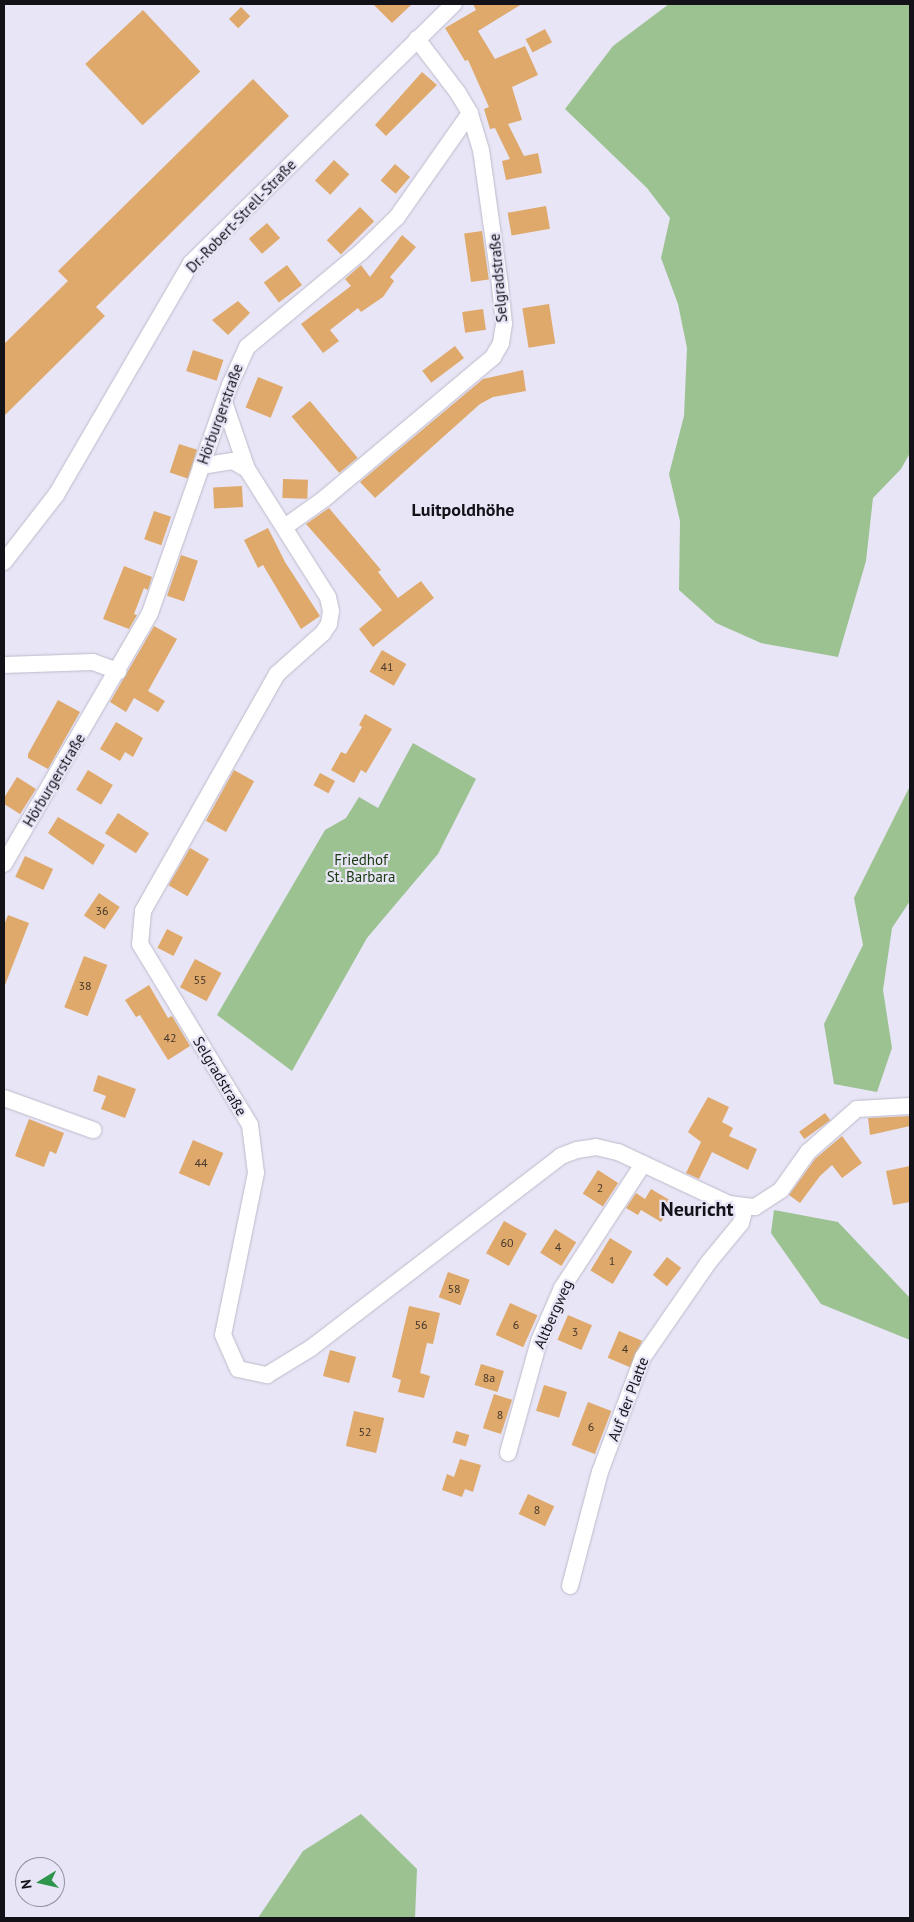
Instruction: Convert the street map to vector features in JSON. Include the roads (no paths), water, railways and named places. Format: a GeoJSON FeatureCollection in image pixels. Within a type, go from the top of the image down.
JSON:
{"type":"FeatureCollection","features":[{"type":"Feature","properties":{"kind":"street","name":"Dr.-Robert-Strell-Straße"},"geometry":{"type":"LineString","coordinates":[[4,562],[56,495],[191,263],[454,4]]}},
{"type":"Feature","properties":{"kind":"street","name":"Selgradstraße"},"geometry":{"type":"LineString","coordinates":[[286,526],[324,499],[493,357],[501,343],[504,324],[491,201],[481,150],[470,113],[417,39]]}},
{"type":"Feature","properties":{"kind":"street","name":"Hörburgerstraße"},"geometry":{"type":"LineString","coordinates":[[4,864],[118,671],[150,613],[238,362],[247,347],[360,253],[397,217],[470,113]]}},
{"type":"Feature","properties":{"kind":"street","name":"Selgradstraße"},"geometry":{"type":"LineString","coordinates":[[224,402],[247,469],[286,526],[328,597],[329,624],[277,674],[143,911],[140,944],[250,1125],[256,1173],[223,1335],[238,1370],[267,1375],[310,1348],[561,1156],[596,1147],[643,1164]]}},
{"type":"Feature","properties":{"kind":"street"},"geometry":{"type":"LineString","coordinates":[[201,466],[233,461],[247,469]]}},
{"type":"Feature","properties":{"kind":"street"},"geometry":{"type":"LineString","coordinates":[[4,665],[93,662],[118,671]]}},
{"type":"Feature","properties":{"kind":"street"},"geometry":{"type":"LineString","coordinates":[[4,1098],[93,1130]]}},
{"type":"Feature","properties":{"kind":"street"},"geometry":{"type":"LineString","coordinates":[[643,1164],[729,1204],[745,1208],[765,1202],[781,1190],[808,1152],[857,1109],[910,1106]]}},
{"type":"Feature","properties":{"kind":"street","name":"Altbergweg"},"geometry":{"type":"LineString","coordinates":[[508,1453],[539,1341],[562,1288],[643,1164]]}},
{"type":"Feature","properties":{"kind":"street","name":"Auf der Platte"},"geometry":{"type":"LineString","coordinates":[[570,1586],[600,1472],[643,1357],[708,1263],[741,1222],[745,1208]]}},
{"type":"Feature","properties":{"kind":"district","name":"Luitpoldhöhe"},"geometry":{"type":"Point","coordinates":[463,510]}},
{"type":"Feature","properties":{"kind":"district","name":"Neuricht"},"geometry":{"type":"Point","coordinates":[697,1209]}},
{"type":"Feature","properties":{"kind":"park label","name":"Friedhof St. Barbara"},"geometry":{"type":"Point","coordinates":[361,868]}}]}
